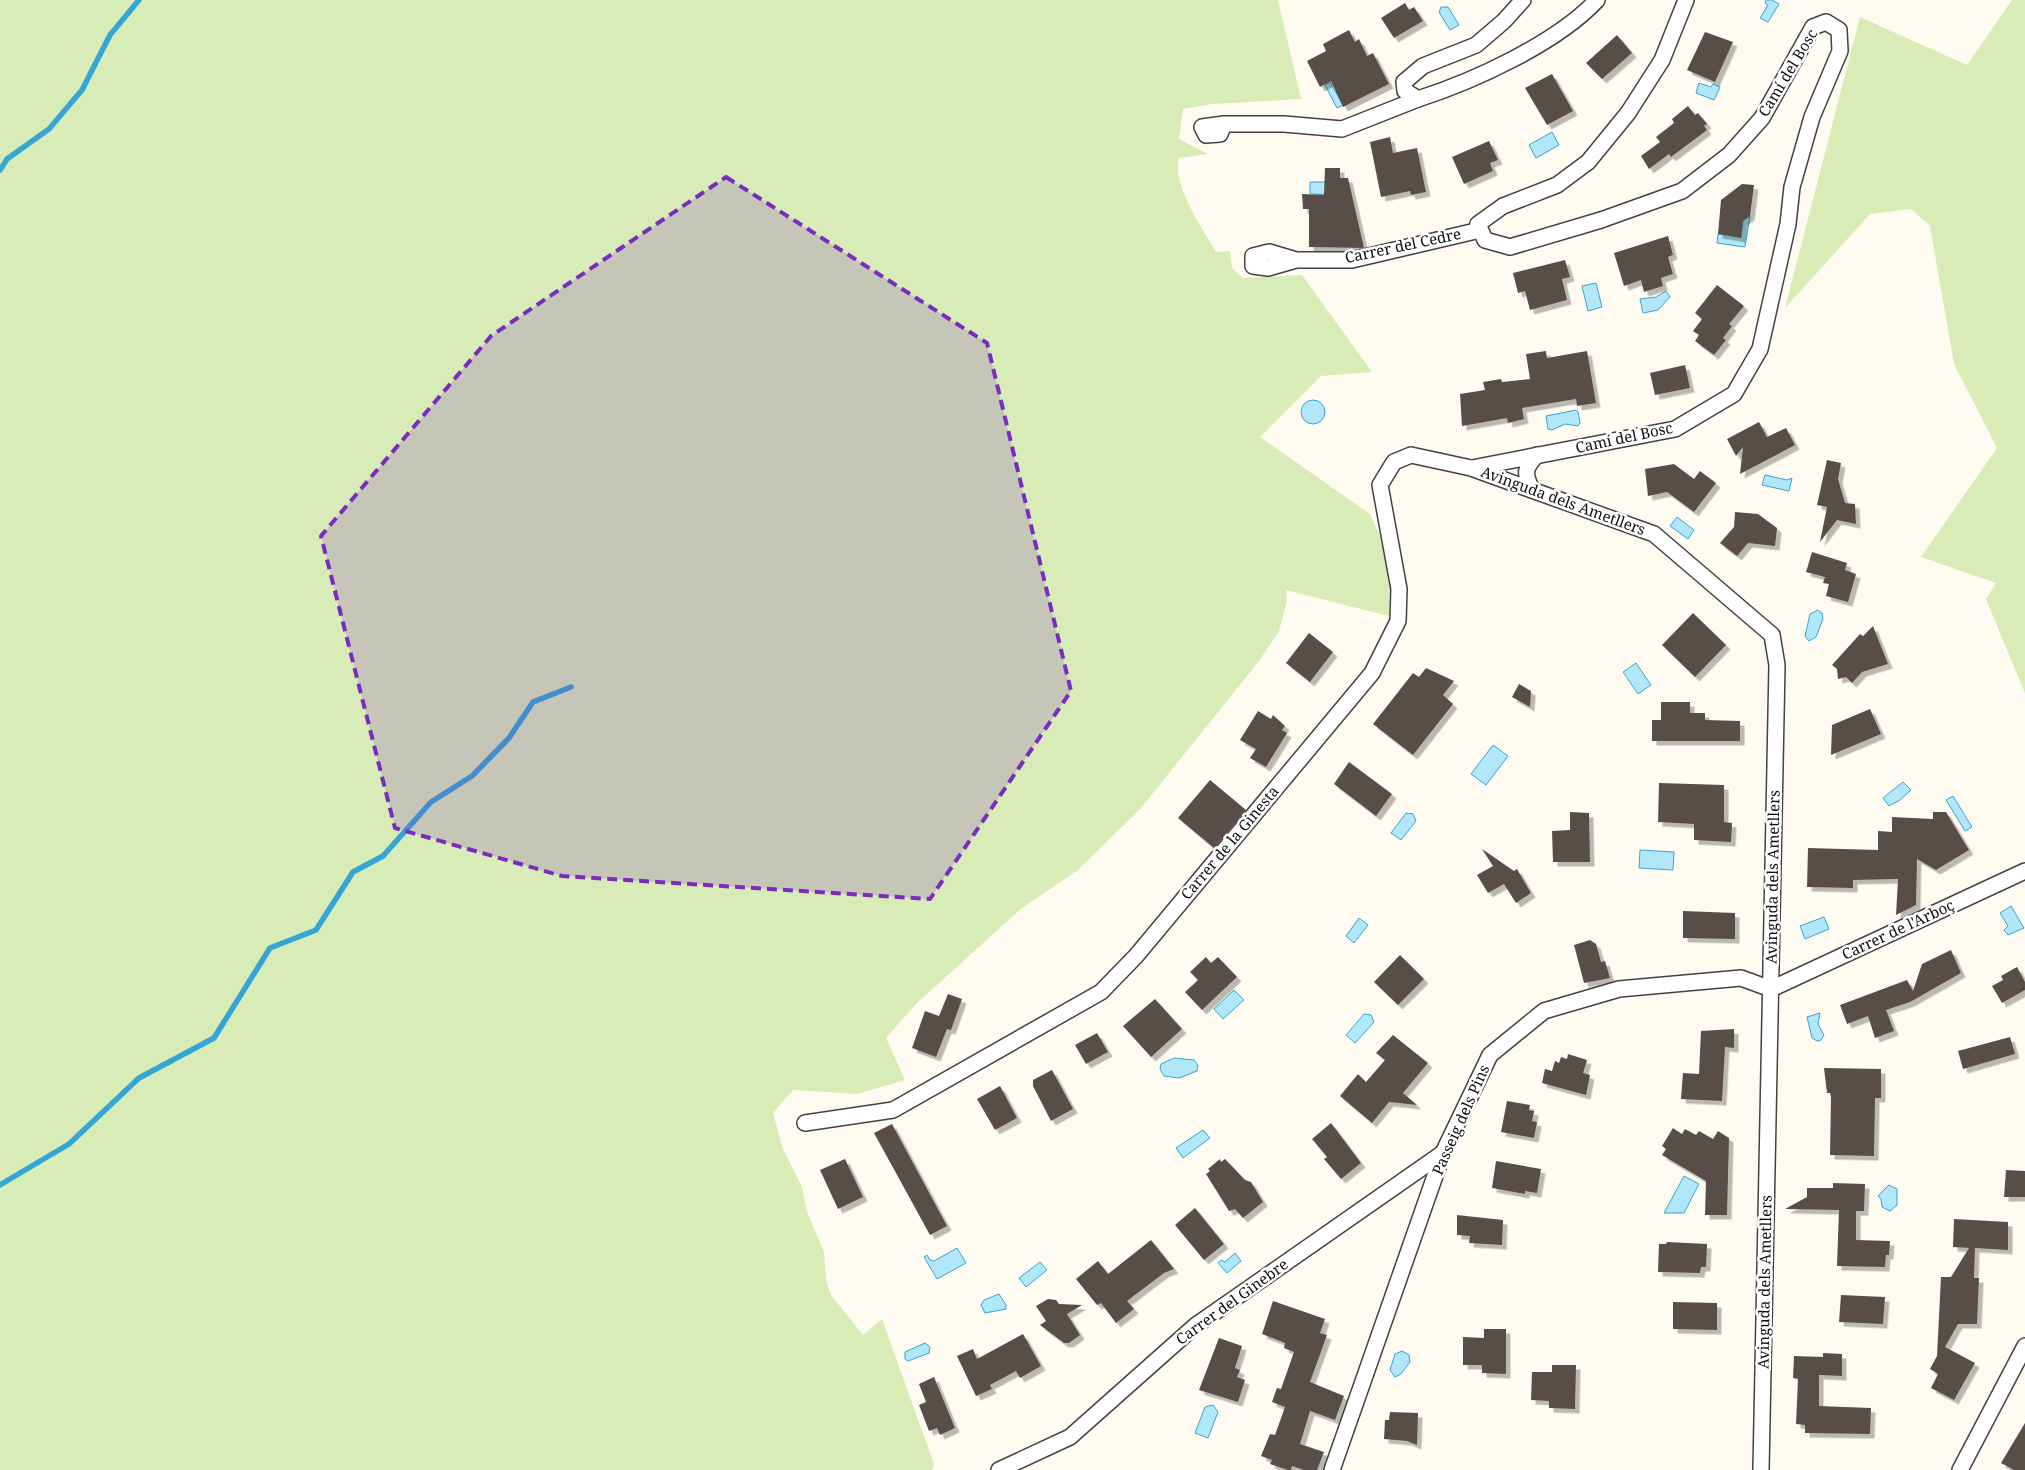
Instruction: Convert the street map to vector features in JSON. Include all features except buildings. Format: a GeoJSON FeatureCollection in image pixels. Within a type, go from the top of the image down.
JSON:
{"type":"FeatureCollection","features":[{"type":"Feature","properties":{"kind":"street"},"geometry":{"type":"LineString","coordinates":[[1418,99],[1405,91],[1404,82],[1423,66],[1476,45],[1504,21],[1523,0]]}},
{"type":"Feature","properties":{"kind":"street"},"geometry":{"type":"LineString","coordinates":[[1224,124],[1284,124],[1342,129],[1418,99],[1450,89],[1536,46],[1581,17],[1597,0]]}},
{"type":"Feature","properties":{"kind":"street"},"geometry":{"type":"LineString","coordinates":[[1480,230],[1478,224],[1504,206],[1557,184],[1588,162],[1628,113],[1662,60],[1686,0]]}},
{"type":"Feature","properties":{"kind":"street","name":"Camí del Bosc"},"geometry":{"type":"LineString","coordinates":[[1471,468],[1675,429],[1734,394],[1760,349],[1788,224],[1792,186],[1812,117],[1840,51],[1839,30],[1826,22],[1813,27],[1762,118],[1728,155],[1682,191],[1601,220],[1510,247],[1485,240],[1480,230]]}},
{"type":"Feature","properties":{"kind":"street","name":"Carrer del Cedre"},"geometry":{"type":"LineString","coordinates":[[1296,260],[1352,260],[1480,230]]}},
{"type":"Feature","properties":{"kind":"street","name":"Carrer de la Ginesta"},"geometry":{"type":"LineString","coordinates":[[805,1123],[893,1110],[1101,992],[1136,956],[1372,673],[1398,621],[1399,589],[1380,485],[1394,462],[1412,455],[1471,468]]}},
{"type":"Feature","properties":{"kind":"street"},"geometry":{"type":"LineString","coordinates":[[1532,490],[1526,474],[1528,465],[1537,455]]}},
{"type":"Feature","properties":{"kind":"street","name":"Avinguda dels Ametllers"},"geometry":{"type":"LineString","coordinates":[[1471,468],[1654,534],[1772,635],[1776,665],[1761,1470]]}},
{"type":"Feature","properties":{"kind":"street","name":"Carrer de l'Arboç"},"geometry":{"type":"LineString","coordinates":[[1771,989],[2025,871]]}},
{"type":"Feature","properties":{"kind":"street","name":"Passeig dels Pins"},"geometry":{"type":"LineString","coordinates":[[1332,1470],[1443,1153],[1490,1055],[1544,1011],[1620,989],[1741,978],[1771,989]]}},
{"type":"Feature","properties":{"kind":"street","name":"Carrer del Ginebre"},"geometry":{"type":"LineString","coordinates":[[999,1470],[1070,1437],[1195,1326],[1443,1153]]}},
{"type":"Feature","properties":{"kind":"street"},"geometry":{"type":"LineString","coordinates":[[1960,1470],[2025,1346]]}},
{"type":"Feature","properties":{"kind":"highlighted area"},"geometry":{"type":"Polygon","coordinates":[[[726,177],[987,343],[1071,691],[930,899],[562,876],[395,828],[321,536],[491,336],[726,177]]]}},
{"type":"Feature","properties":{"kind":"green space"},"geometry":{"type":"Polygon","coordinates":[[[0,0],[1278,0],[1301,99],[1212,104],[1183,109],[1179,139],[1208,154],[1179,158],[1180,181],[1196,219],[1216,252],[1230,251],[1232,268],[1243,278],[1302,275],[1372,372],[1321,376],[1260,437],[1370,514],[1380,536],[1390,582],[1389,616],[1286,590],[1287,601],[1279,631],[1259,661],[1141,808],[1078,870],[1022,908],[916,1004],[886,1038],[905,1080],[857,1094],[793,1090],[773,1113],[783,1149],[802,1187],[807,1212],[824,1252],[826,1280],[831,1295],[863,1335],[882,1319],[934,1464],[932,1470],[0,1470],[0,0]]]}},
{"type":"Feature","properties":{"kind":"green space"},"geometry":{"type":"Polygon","coordinates":[[[2012,0],[2025,0],[2025,693],[1986,599],[1996,583],[1921,557],[1997,448],[1954,364],[1930,226],[1911,209],[1870,214],[1785,308],[1860,17],[1967,65],[2012,0]]]}},
{"type":"Feature","properties":{"kind":"water"},"geometry":{"type":"Polygon","coordinates":[[[1766,0],[1772,0],[1779,4],[1768,22],[1760,18],[1768,5],[1765,3],[1766,0]]]}},
{"type":"Feature","properties":{"kind":"water"},"geometry":{"type":"Polygon","coordinates":[[[1441,7],[1448,7],[1459,25],[1450,30],[1439,12],[1441,7]]]}},
{"type":"Feature","properties":{"kind":"water"},"geometry":{"type":"Polygon","coordinates":[[[1330,82],[1343,105],[1337,108],[1325,85],[1330,82]]]}},
{"type":"Feature","properties":{"kind":"water"},"geometry":{"type":"Polygon","coordinates":[[[1699,83],[1711,87],[1713,84],[1720,87],[1714,100],[1696,93],[1699,83]]]}},
{"type":"Feature","properties":{"kind":"water"},"geometry":{"type":"Polygon","coordinates":[[[1552,132],[1559,145],[1536,158],[1529,145],[1552,132]]]}},
{"type":"Feature","properties":{"kind":"water"},"geometry":{"type":"Polygon","coordinates":[[[1310,182],[1339,182],[1339,195],[1310,194],[1310,182]]]}},
{"type":"Feature","properties":{"kind":"water"},"geometry":{"type":"Polygon","coordinates":[[[1750,216],[1745,247],[1717,243],[1718,234],[1741,237],[1743,221],[1750,216]]]}},
{"type":"Feature","properties":{"kind":"water"},"geometry":{"type":"Polygon","coordinates":[[[1596,283],[1602,307],[1588,311],[1582,286],[1596,283]]]}},
{"type":"Feature","properties":{"kind":"water"},"geometry":{"type":"Polygon","coordinates":[[[1666,291],[1670,297],[1658,310],[1643,313],[1640,299],[1656,297],[1666,291]]]}},
{"type":"Feature","properties":{"kind":"water"},"geometry":{"type":"Polygon","coordinates":[[[1313,400],[1318,401],[1324,407],[1324,417],[1318,423],[1313,424],[1308,423],[1302,417],[1301,412],[1302,407],[1308,401],[1313,400]]]}},
{"type":"Feature","properties":{"kind":"water"},"geometry":{"type":"Polygon","coordinates":[[[1576,410],[1580,423],[1578,426],[1565,424],[1552,430],[1548,429],[1546,416],[1576,410]]]}},
{"type":"Feature","properties":{"kind":"water"},"geometry":{"type":"Polygon","coordinates":[[[1765,475],[1787,480],[1792,478],[1789,491],[1762,485],[1765,475]]]}},
{"type":"Feature","properties":{"kind":"water"},"geometry":{"type":"Polygon","coordinates":[[[1677,517],[1694,530],[1688,539],[1670,526],[1677,517]]]}},
{"type":"Feature","properties":{"kind":"water"},"geometry":{"type":"Polygon","coordinates":[[[1818,610],[1822,613],[1823,619],[1816,637],[1809,641],[1805,636],[1810,614],[1818,610]]]}},
{"type":"Feature","properties":{"kind":"water"},"geometry":{"type":"Polygon","coordinates":[[[1636,663],[1651,685],[1638,694],[1623,672],[1636,663]]]}},
{"type":"Feature","properties":{"kind":"water"},"geometry":{"type":"Polygon","coordinates":[[[1493,745],[1508,756],[1486,785],[1471,774],[1493,745]]]}},
{"type":"Feature","properties":{"kind":"water"},"geometry":{"type":"Polygon","coordinates":[[[1903,782],[1911,790],[1900,800],[1889,806],[1883,798],[1903,782]]]}},
{"type":"Feature","properties":{"kind":"water"},"geometry":{"type":"Polygon","coordinates":[[[1953,796],[1972,827],[1965,831],[1946,800],[1953,796]]]}},
{"type":"Feature","properties":{"kind":"water"},"geometry":{"type":"Polygon","coordinates":[[[1406,813],[1413,814],[1416,821],[1401,840],[1391,833],[1406,813]]]}},
{"type":"Feature","properties":{"kind":"water"},"geometry":{"type":"Polygon","coordinates":[[[1640,850],[1674,852],[1673,870],[1639,868],[1640,850]]]}},
{"type":"Feature","properties":{"kind":"water"},"geometry":{"type":"Polygon","coordinates":[[[2011,906],[2024,928],[2008,935],[2004,930],[2008,926],[2000,913],[2011,906]]]}},
{"type":"Feature","properties":{"kind":"water"},"geometry":{"type":"Polygon","coordinates":[[[1824,917],[1829,929],[1805,939],[1800,926],[1824,917]]]}},
{"type":"Feature","properties":{"kind":"water"},"geometry":{"type":"Polygon","coordinates":[[[1359,918],[1368,925],[1354,943],[1346,936],[1359,918]]]}},
{"type":"Feature","properties":{"kind":"water"},"geometry":{"type":"Polygon","coordinates":[[[1234,990],[1244,1000],[1223,1019],[1214,1009],[1234,990]]]}},
{"type":"Feature","properties":{"kind":"water"},"geometry":{"type":"Polygon","coordinates":[[[1820,1013],[1818,1024],[1824,1035],[1821,1040],[1817,1041],[1812,1038],[1807,1017],[1820,1013]]]}},
{"type":"Feature","properties":{"kind":"water"},"geometry":{"type":"Polygon","coordinates":[[[1364,1014],[1371,1015],[1374,1022],[1355,1043],[1346,1035],[1364,1014]]]}},
{"type":"Feature","properties":{"kind":"water"},"geometry":{"type":"Polygon","coordinates":[[[1174,1058],[1194,1060],[1198,1065],[1197,1071],[1179,1078],[1164,1076],[1160,1069],[1161,1064],[1174,1058]]]}},
{"type":"Feature","properties":{"kind":"water"},"geometry":{"type":"Polygon","coordinates":[[[1203,1130],[1210,1138],[1183,1158],[1176,1148],[1203,1130]]]}},
{"type":"Feature","properties":{"kind":"water"},"geometry":{"type":"Polygon","coordinates":[[[1684,1176],[1699,1184],[1684,1213],[1664,1213],[1684,1176]]]}},
{"type":"Feature","properties":{"kind":"water"},"geometry":{"type":"Polygon","coordinates":[[[1889,1185],[1897,1189],[1897,1205],[1890,1211],[1882,1207],[1881,1199],[1878,1196],[1889,1185]]]}},
{"type":"Feature","properties":{"kind":"water"},"geometry":{"type":"Polygon","coordinates":[[[957,1248],[966,1263],[937,1279],[924,1257],[927,1255],[930,1260],[934,1261],[957,1248]]]}},
{"type":"Feature","properties":{"kind":"water"},"geometry":{"type":"Polygon","coordinates":[[[1235,1253],[1241,1261],[1227,1273],[1218,1263],[1221,1260],[1225,1262],[1235,1253]]]}},
{"type":"Feature","properties":{"kind":"water"},"geometry":{"type":"Polygon","coordinates":[[[1040,1262],[1047,1270],[1026,1287],[1019,1278],[1040,1262]]]}},
{"type":"Feature","properties":{"kind":"water"},"geometry":{"type":"Polygon","coordinates":[[[999,1294],[1006,1305],[1006,1309],[985,1313],[981,1305],[984,1300],[999,1294]]]}},
{"type":"Feature","properties":{"kind":"water"},"geometry":{"type":"Polygon","coordinates":[[[925,1343],[930,1347],[929,1353],[908,1361],[905,1359],[905,1352],[925,1343]]]}},
{"type":"Feature","properties":{"kind":"water"},"geometry":{"type":"Polygon","coordinates":[[[1402,1351],[1409,1355],[1410,1362],[1401,1374],[1395,1377],[1390,1370],[1395,1354],[1402,1351]]]}},
{"type":"Feature","properties":{"kind":"water"},"geometry":{"type":"Polygon","coordinates":[[[1213,1405],[1218,1412],[1208,1438],[1195,1433],[1205,1407],[1213,1405]]]}},
{"type":"Feature","properties":{"kind":"waterway"},"geometry":{"type":"LineString","coordinates":[[0,170],[7,159],[49,129],[82,90],[110,35],[139,0]]}},
{"type":"Feature","properties":{"kind":"waterway"},"geometry":{"type":"LineString","coordinates":[[0,1185],[69,1144],[139,1078],[214,1038],[270,948],[316,930],[353,872],[383,856],[431,802],[472,776],[509,738],[533,702],[571,687]]}}]}
